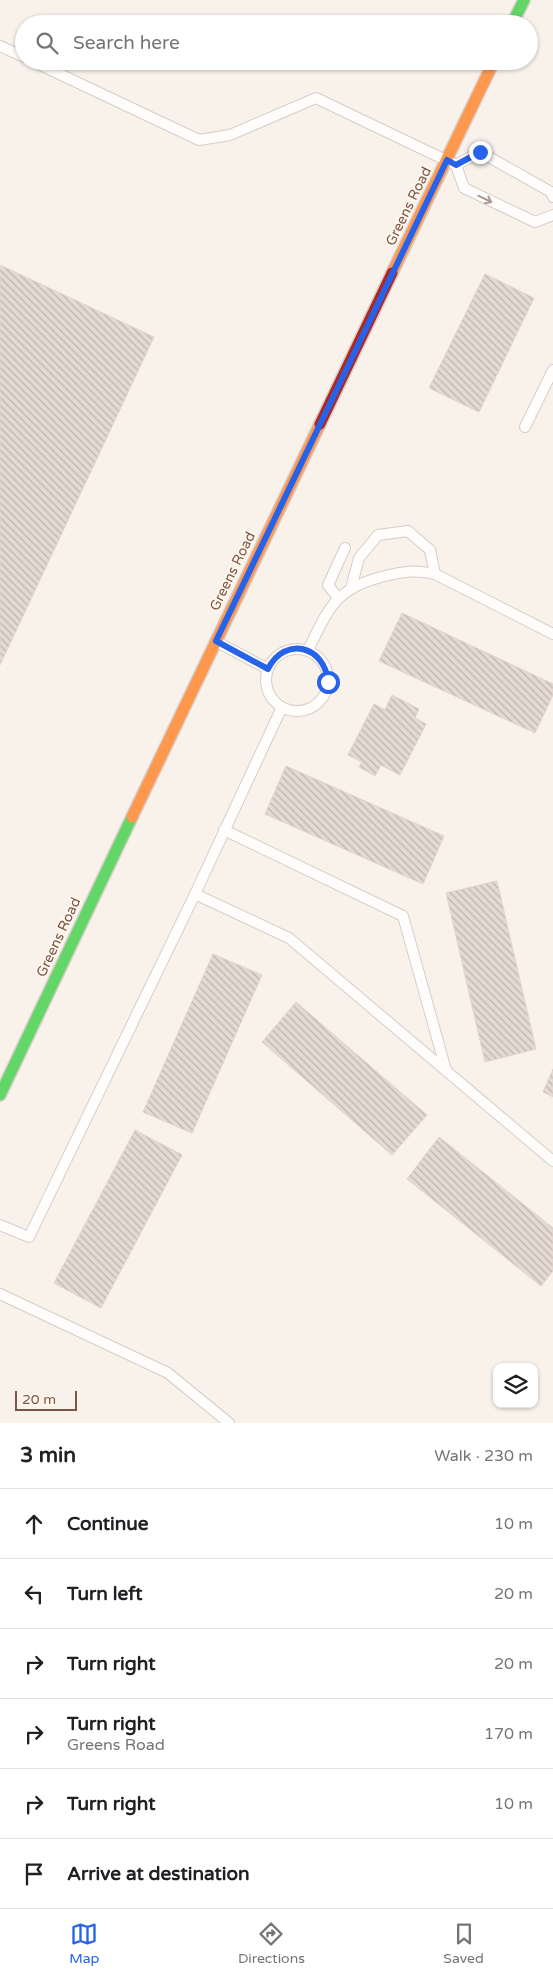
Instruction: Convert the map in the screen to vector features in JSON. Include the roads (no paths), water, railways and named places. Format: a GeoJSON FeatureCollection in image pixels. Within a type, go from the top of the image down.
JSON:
{"type":"FeatureCollection","features":[{"type":"Feature","properties":{"kind":"main road"},"geometry":{"type":"LineString","coordinates":[[516,15],[524,0]]}},
{"type":"Feature","properties":{"kind":"main road","name":"Greens Road"},"geometry":{"type":"LineString","coordinates":[[0,1096],[4,1079],[451,162],[490,70]]}},
{"type":"Feature","properties":{"kind":"lane"},"geometry":{"type":"LineString","coordinates":[[0,46],[15,53]]}},
{"type":"Feature","properties":{"kind":"lane"},"geometry":{"type":"LineString","coordinates":[[51,70],[199,140],[230,135],[316,98],[451,162],[464,188],[535,222],[553,215]]}},
{"type":"Feature","properties":{"kind":"lane"},"geometry":{"type":"LineString","coordinates":[[451,162],[480,152],[551,192],[553,197]]}},
{"type":"Feature","properties":{"kind":"lane"},"geometry":{"type":"LineString","coordinates":[[525,427],[553,370]]}},
{"type":"Feature","properties":{"kind":"lane"},"geometry":{"type":"LineString","coordinates":[[351,588],[358,558],[378,535],[408,531],[430,550],[435,574]]}},
{"type":"Feature","properties":{"kind":"lane"},"geometry":{"type":"LineString","coordinates":[[338,598],[328,585],[345,548]]}},
{"type":"Feature","properties":{"kind":"lane"},"geometry":{"type":"LineString","coordinates":[[308,650],[325,615],[338,598],[351,588],[375,579],[416,570],[435,574],[553,634]]}},
{"type":"Feature","properties":{"kind":"lane"},"geometry":{"type":"LineString","coordinates":[[216,641],[268,669]]}},
{"type":"Feature","properties":{"kind":"lane"},"geometry":{"type":"LineString","coordinates":[[300,648],[308,650],[323,663],[327,672],[326,692],[320,701],[307,709],[292,711],[282,707],[270,695],[267,687],[268,669],[272,662],[284,652],[300,648]]}},
{"type":"Feature","properties":{"kind":"lane"},"geometry":{"type":"LineString","coordinates":[[0,1225],[30,1237],[195,894],[282,707]]}},
{"type":"Feature","properties":{"kind":"lane"},"geometry":{"type":"LineString","coordinates":[[224,830],[403,916],[446,1070]]}},
{"type":"Feature","properties":{"kind":"lane"},"geometry":{"type":"LineString","coordinates":[[195,894],[289,938],[553,1161]]}},
{"type":"Feature","properties":{"kind":"lane"},"geometry":{"type":"LineString","coordinates":[[0,1294],[168,1373],[229,1423]]}}]}
